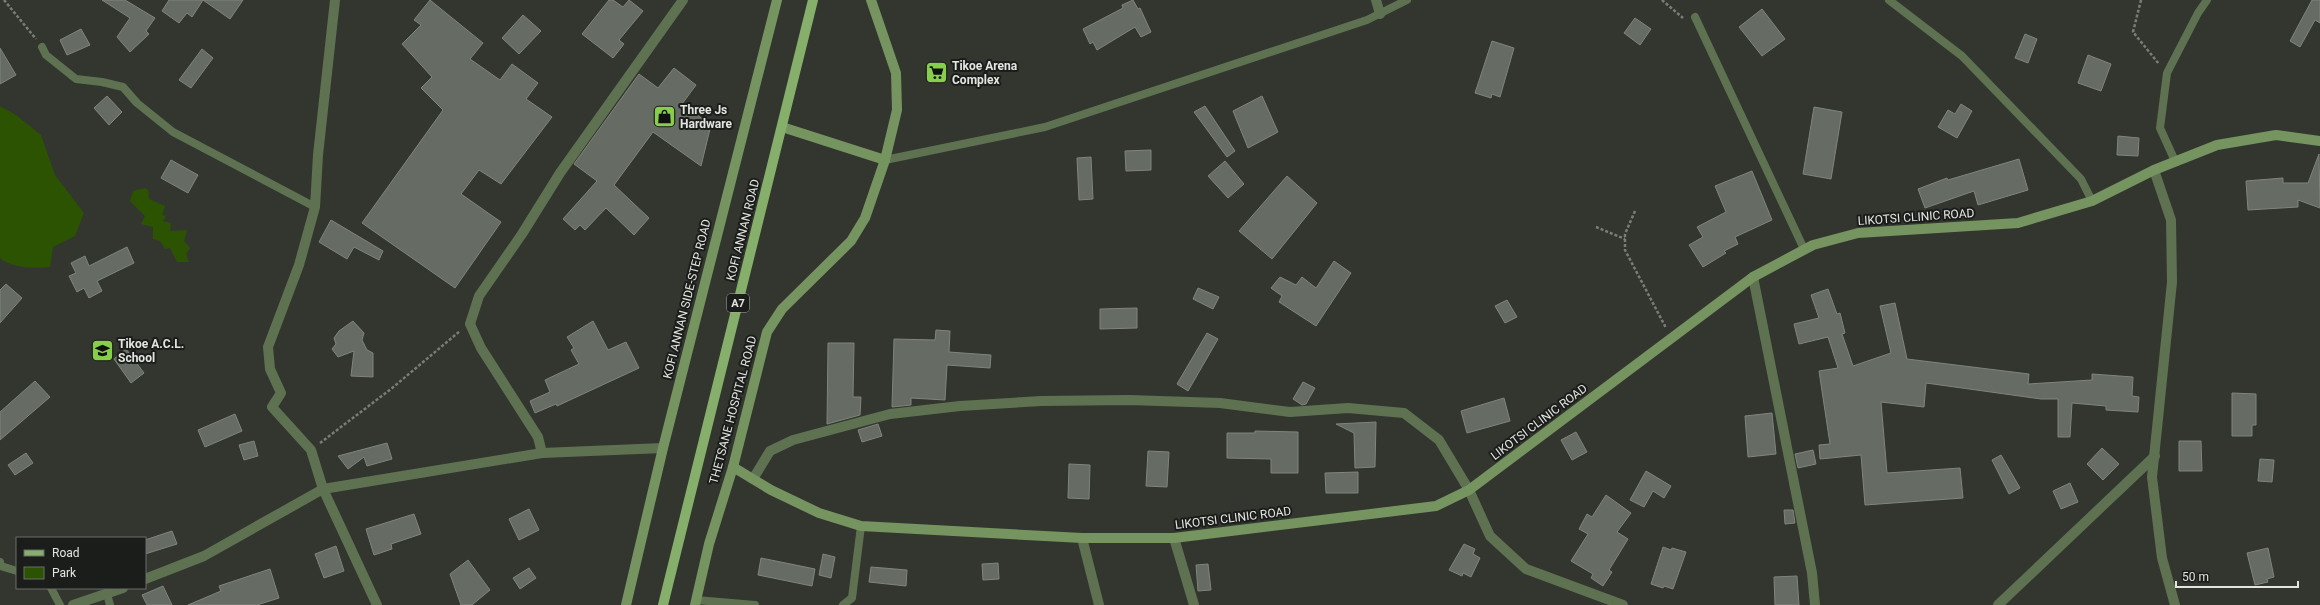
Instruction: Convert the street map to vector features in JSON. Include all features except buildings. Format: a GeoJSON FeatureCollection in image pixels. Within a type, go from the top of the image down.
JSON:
{"type":"FeatureCollection","features":[{"type":"Feature","properties":{"kind":"main road","name":"KOFI ANNAN ROAD"},"geometry":{"type":"LineString","coordinates":[[663,605],[813,0]]}},
{"type":"Feature","properties":{"kind":"street"},"geometry":{"type":"LineString","coordinates":[[335,0],[318,155],[315,207],[300,265],[268,347],[270,369],[281,393],[272,407],[311,450],[323,489],[377,605]]}},
{"type":"Feature","properties":{"kind":"street"},"geometry":{"type":"LineString","coordinates":[[542,454],[538,437],[482,348],[470,324],[479,296],[522,234],[560,173],[683,0]]}},
{"type":"Feature","properties":{"kind":"street","name":"KOFI ANNAN SIDE-STEP ROAD"},"geometry":{"type":"LineString","coordinates":[[626,605],[662,448],[777,0]]}},
{"type":"Feature","properties":{"kind":"street","name":"THETSANE HOSPITAL ROAD"},"geometry":{"type":"LineString","coordinates":[[695,603],[709,544],[733,467],[767,332],[782,309],[851,241],[865,218],[885,160],[897,110],[896,73],[871,0]]}},
{"type":"Feature","properties":{"kind":"street"},"geometry":{"type":"LineString","coordinates":[[1376,0],[1380,14]]}},
{"type":"Feature","properties":{"kind":"street"},"geometry":{"type":"LineString","coordinates":[[782,127],[885,160]]}},
{"type":"Feature","properties":{"kind":"street","name":"LIKOTSI CLINIC ROAD"},"geometry":{"type":"LineString","coordinates":[[733,467],[819,513],[861,526],[1082,538],[1174,538],[1436,506],[1469,490],[1753,277],[1804,249],[1858,232],[2018,223],[2092,201],[2154,170],[2217,145],[2276,135],[2320,141]]}},
{"type":"Feature","properties":{"kind":"street"},"geometry":{"type":"LineString","coordinates":[[2154,170],[2171,220],[2172,282],[2152,477],[2162,558],[2175,605]]}},
{"type":"Feature","properties":{"kind":"street"},"geometry":{"type":"LineString","coordinates":[[1753,277],[1810,565],[1815,605]]}},
{"type":"Feature","properties":{"kind":"street"},"geometry":{"type":"LineString","coordinates":[[753,479],[770,451],[793,440],[890,414],[960,406],[1041,401],[1129,400],[1220,403],[1290,412],[1348,408],[1404,413],[1439,440],[1469,490],[1490,536],[1526,569],[1623,605]]}},
{"type":"Feature","properties":{"kind":"street"},"geometry":{"type":"LineString","coordinates":[[146,579],[204,556],[323,489],[542,454],[662,448]]}},
{"type":"Feature","properties":{"kind":"street"},"geometry":{"type":"LineString","coordinates":[[1998,605],[2155,456]]}},
{"type":"Feature","properties":{"kind":"street"},"geometry":{"type":"LineString","coordinates":[[1082,538],[1099,605]]}},
{"type":"Feature","properties":{"kind":"street"},"geometry":{"type":"LineString","coordinates":[[1174,538],[1194,605]]}},
{"type":"Feature","properties":{"kind":"street"},"geometry":{"type":"LineString","coordinates":[[73,605],[120,589]]}},
{"type":"Feature","properties":{"kind":"lane"},"geometry":{"type":"LineString","coordinates":[[885,160],[1045,127],[1367,20],[1407,0]]}},
{"type":"Feature","properties":{"kind":"lane"},"geometry":{"type":"LineString","coordinates":[[1889,0],[1962,56],[2080,179],[2092,201]]}},
{"type":"Feature","properties":{"kind":"lane"},"geometry":{"type":"LineString","coordinates":[[2175,161],[2160,128],[2167,73],[2198,13],[2207,0]]}},
{"type":"Feature","properties":{"kind":"lane"},"geometry":{"type":"LineString","coordinates":[[1695,17],[1804,249]]}},
{"type":"Feature","properties":{"kind":"lane"},"geometry":{"type":"LineString","coordinates":[[42,47],[46,55],[76,79],[102,82],[123,87],[137,103],[173,132],[315,207]]}},
{"type":"Feature","properties":{"kind":"lane"},"geometry":{"type":"LineString","coordinates":[[843,605],[852,598],[861,526]]}},
{"type":"Feature","properties":{"kind":"lane"},"geometry":{"type":"LineString","coordinates":[[0,562],[1,566],[16,571]]}},
{"type":"Feature","properties":{"kind":"lane"},"geometry":{"type":"LineString","coordinates":[[52,589],[60,605]]}},
{"type":"Feature","properties":{"kind":"lane"},"geometry":{"type":"LineString","coordinates":[[108,594],[110,605]]}},
{"type":"Feature","properties":{"kind":"lane"},"geometry":{"type":"LineString","coordinates":[[695,603],[755,605]]}},
{"type":"Feature","properties":{"kind":"path"},"geometry":{"type":"LineString","coordinates":[[4,0],[42,47]]}},
{"type":"Feature","properties":{"kind":"path"},"geometry":{"type":"LineString","coordinates":[[1662,0],[1688,22],[1695,17]]}},
{"type":"Feature","properties":{"kind":"path"},"geometry":{"type":"LineString","coordinates":[[2141,0],[2133,32],[2167,73]]}},
{"type":"Feature","properties":{"kind":"path"},"geometry":{"type":"LineString","coordinates":[[1635,210],[1625,234],[1625,250],[1672,339]]}},
{"type":"Feature","properties":{"kind":"path"},"geometry":{"type":"LineString","coordinates":[[1596,227],[1625,239]]}},
{"type":"Feature","properties":{"kind":"path"},"geometry":{"type":"LineString","coordinates":[[311,450],[391,389],[450,337],[470,324]]}},
{"type":"Feature","properties":{"kind":"green space"},"geometry":{"type":"Polygon","coordinates":[[[0,106],[16,115],[41,135],[55,175],[84,213],[75,236],[53,247],[50,267],[17,266],[5,262],[0,258],[0,106]]]}},
{"type":"Feature","properties":{"kind":"green space"},"geometry":{"type":"Polygon","coordinates":[[[145,188],[148,190],[149,199],[165,206],[162,215],[166,216],[163,221],[171,223],[170,231],[187,230],[184,241],[190,248],[186,254],[189,262],[177,262],[170,248],[165,249],[160,241],[153,239],[153,227],[141,224],[145,216],[130,201],[133,191],[145,188]]]}},
{"type":"Feature","properties":{"kind":"place","name":"Tikoe Arena Complex"},"geometry":{"type":"Point","coordinates":[936,73]}},
{"type":"Feature","properties":{"kind":"place","name":"Three Js Hardware"},"geometry":{"type":"Point","coordinates":[664,117]}},
{"type":"Feature","properties":{"kind":"place","name":"Tikoe A.C.L. School"},"geometry":{"type":"Point","coordinates":[103,351]}}]}
